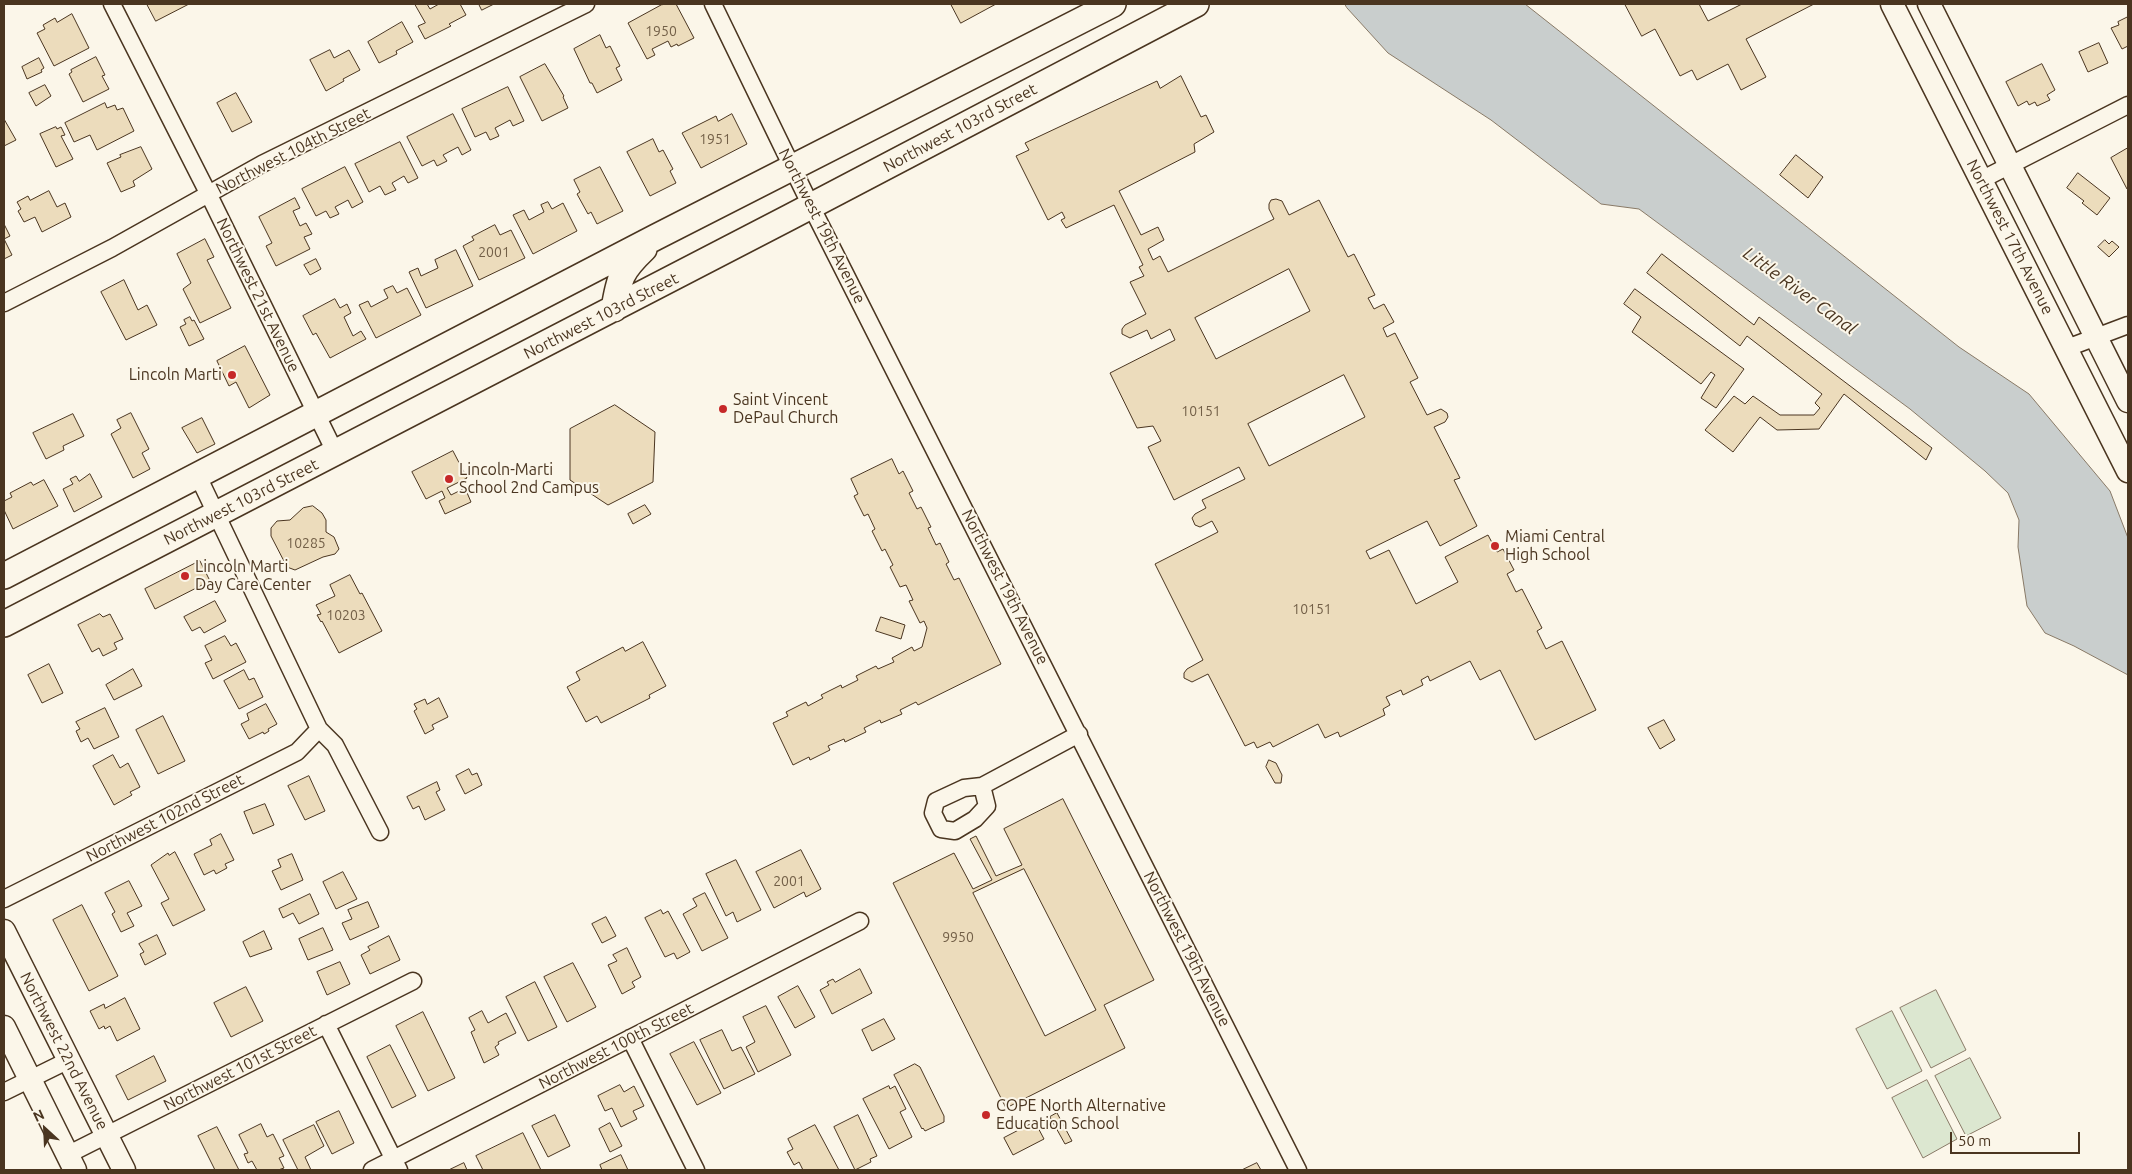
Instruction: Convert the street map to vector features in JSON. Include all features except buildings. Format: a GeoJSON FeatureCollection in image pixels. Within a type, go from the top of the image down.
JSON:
{"type":"FeatureCollection","features":[{"type":"Feature","properties":{"kind":"main road"},"geometry":{"type":"LineString","coordinates":[[4,576],[656,237],[1113,4]]}},
{"type":"Feature","properties":{"kind":"main road","name":"Northwest 103rd Street"},"geometry":{"type":"LineString","coordinates":[[4,624],[336,454],[1196,4]]}},
{"type":"Feature","properties":{"kind":"main road","name":"Northwest 17th Avenue"},"geometry":{"type":"LineString","coordinates":[[1892,4],[2128,471]]}},
{"type":"Feature","properties":{"kind":"main road"},"geometry":{"type":"LineString","coordinates":[[1906,32],[1932,11]]}},
{"type":"Feature","properties":{"kind":"main road","name":"Northwest 17th Avenue"},"geometry":{"type":"LineString","coordinates":[[1932,11],[2128,402]]}},
{"type":"Feature","properties":{"kind":"main road"},"geometry":{"type":"LineString","coordinates":[[614,309],[618,286],[625,268],[656,237]]}},
{"type":"Feature","properties":{"kind":"main road","name":"Northwest 22nd Avenue"},"geometry":{"type":"LineString","coordinates":[[4,931],[124,1170]]}},
{"type":"Feature","properties":{"kind":"main road"},"geometry":{"type":"LineString","coordinates":[[4,1027],[71,1163]]}},
{"type":"Feature","properties":{"kind":"street","name":"Northwest 21st Avenue"},"geometry":{"type":"LineString","coordinates":[[112,4],[209,195],[336,454]]}},
{"type":"Feature","properties":{"kind":"street","name":"Northwest 104th Street"},"geometry":{"type":"LineString","coordinates":[[4,303],[112,248],[262,164],[586,4]]}},
{"type":"Feature","properties":{"kind":"street","name":"Northwest 19th Avenue"},"geometry":{"type":"LineString","coordinates":[[712,4],[811,206],[1298,1170]]}},
{"type":"Feature","properties":{"kind":"street"},"geometry":{"type":"LineString","coordinates":[[1981,180],[2128,105]]}},
{"type":"Feature","properties":{"kind":"street"},"geometry":{"type":"LineString","coordinates":[[2067,348],[2128,325]]}},
{"type":"Feature","properties":{"kind":"street"},"geometry":{"type":"LineString","coordinates":[[198,476],[319,729],[335,745],[380,832]]}},
{"type":"Feature","properties":{"kind":"street","name":"Northwest 102nd Street"},"geometry":{"type":"LineString","coordinates":[[4,899],[297,752],[319,729]]}},
{"type":"Feature","properties":{"kind":"street"},"geometry":{"type":"LineString","coordinates":[[982,786],[1079,734]]}},
{"type":"Feature","properties":{"kind":"street","name":"Northwest 100th Street"},"geometry":{"type":"LineString","coordinates":[[372,1170],[396,1165],[630,1038],[860,922]]}},
{"type":"Feature","properties":{"kind":"street","name":"Northwest 101st Street"},"geometry":{"type":"LineString","coordinates":[[71,1163],[106,1135],[413,981]]}},
{"type":"Feature","properties":{"kind":"street"},"geometry":{"type":"LineString","coordinates":[[326,1024],[396,1165]]}},
{"type":"Feature","properties":{"kind":"street"},"geometry":{"type":"LineString","coordinates":[[630,1038],[696,1170]]}},
{"type":"Feature","properties":{"kind":"street"},"geometry":{"type":"LineString","coordinates":[[4,1092],[69,1060]]}},
{"type":"Feature","properties":{"kind":"green space"},"geometry":{"type":"Polygon","coordinates":[[[1936,990],[1966,1050],[1931,1068],[1900,1008],[1936,990]]]}},
{"type":"Feature","properties":{"kind":"green space"},"geometry":{"type":"Polygon","coordinates":[[[1892,1011],[1922,1071],[1887,1089],[1856,1029],[1892,1011]]]}},
{"type":"Feature","properties":{"kind":"green space"},"geometry":{"type":"Polygon","coordinates":[[[1970,1058],[2001,1118],[1966,1136],[1935,1076],[1970,1058]]]}},
{"type":"Feature","properties":{"kind":"green space"},"geometry":{"type":"Polygon","coordinates":[[[1927,1080],[1957,1139],[1923,1158],[1892,1098],[1927,1080]]]}},
{"type":"Feature","properties":{"kind":"water","name":"Little River Canal"},"geometry":{"type":"Polygon","coordinates":[[[1345,4],[1525,4],[1959,347],[2029,394],[2110,491],[2128,538],[2128,675],[2045,633],[2027,606],[2018,547],[2019,520],[2008,493],[1985,471],[1910,409],[1639,209],[1601,204],[1491,120],[1388,53],[1345,4]]]}},
{"type":"Feature","properties":{"kind":"place","name":"Lincoln Marti"},"geometry":{"type":"Point","coordinates":[232,375]}},
{"type":"Feature","properties":{"kind":"place","name":"Saint Vincent DePaul Church"},"geometry":{"type":"Point","coordinates":[723,409]}},
{"type":"Feature","properties":{"kind":"place","name":"Lincoln-Marti School 2nd Campus"},"geometry":{"type":"Point","coordinates":[449,479]}},
{"type":"Feature","properties":{"kind":"place","name":"Miami Central High School"},"geometry":{"type":"Point","coordinates":[1495,546]}},
{"type":"Feature","properties":{"kind":"place","name":"Lincoln Marti Day Care Center"},"geometry":{"type":"Point","coordinates":[185,576]}},
{"type":"Feature","properties":{"kind":"place","name":"COPE North Alternative Education School"},"geometry":{"type":"Point","coordinates":[986,1115]}}]}
